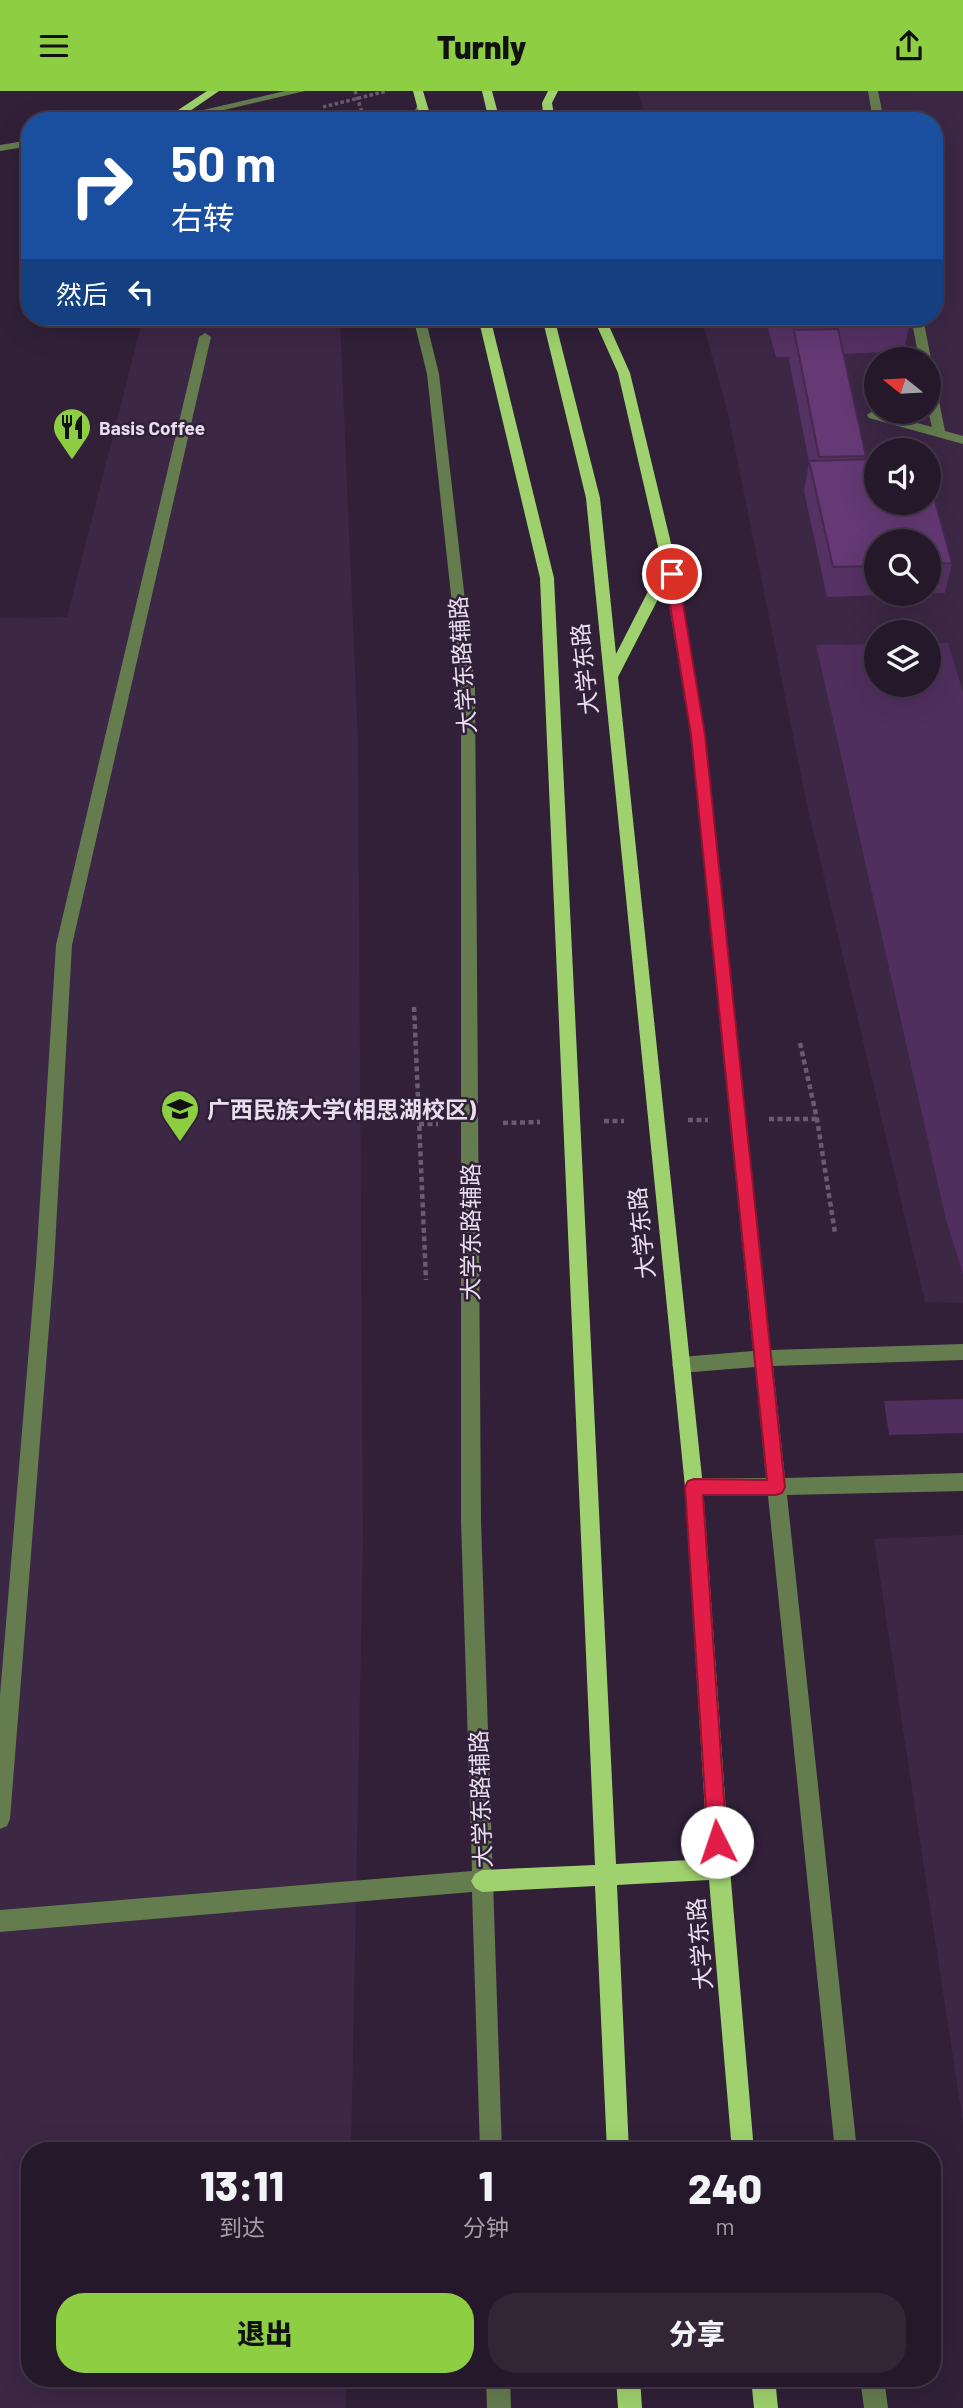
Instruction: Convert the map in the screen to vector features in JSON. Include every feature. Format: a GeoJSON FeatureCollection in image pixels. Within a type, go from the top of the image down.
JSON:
{"type":"FeatureCollection","features":[{"type":"Feature","properties":{"kind":"main road"},"geometry":{"type":"LineString","coordinates":[[179,112],[214,91]]}},
{"type":"Feature","properties":{"kind":"main road"},"geometry":{"type":"LineString","coordinates":[[418,91],[424,112]]}},
{"type":"Feature","properties":{"kind":"main road"},"geometry":{"type":"LineString","coordinates":[[486,91],[492,112]]}},
{"type":"Feature","properties":{"kind":"main road"},"geometry":{"type":"LineString","coordinates":[[548,112],[547,103],[553,91]]}},
{"type":"Feature","properties":{"kind":"main road","name":"大学东路"},"geometry":{"type":"LineString","coordinates":[[486,326],[547,578],[618,2142]]}},
{"type":"Feature","properties":{"kind":"main road","name":"大学东路"},"geometry":{"type":"LineString","coordinates":[[550,326],[593,498],[694,1487],[719,1869],[742,2142]]}},
{"type":"Feature","properties":{"kind":"main road"},"geometry":{"type":"LineString","coordinates":[[602,326],[624,373],[669,564],[611,678]]}},
{"type":"Feature","properties":{"kind":"main road"},"geometry":{"type":"LineString","coordinates":[[482,1881],[719,1869]]}},
{"type":"Feature","properties":{"kind":"main road"},"geometry":{"type":"LineString","coordinates":[[629,2387],[630,2408]]}},
{"type":"Feature","properties":{"kind":"main road"},"geometry":{"type":"LineString","coordinates":[[764,2387],[766,2408]]}},
{"type":"Feature","properties":{"kind":"street"},"geometry":{"type":"LineString","coordinates":[[200,112],[300,91]]}},
{"type":"Feature","properties":{"kind":"street"},"geometry":{"type":"LineString","coordinates":[[873,91],[877,112]]}},
{"type":"Feature","properties":{"kind":"street"},"geometry":{"type":"LineString","coordinates":[[419,112],[422,106]]}},
{"type":"Feature","properties":{"kind":"street"},"geometry":{"type":"LineString","coordinates":[[0,148],[21,144]]}},
{"type":"Feature","properties":{"kind":"street","name":"大学东路辅路"},"geometry":{"type":"LineString","coordinates":[[421,326],[433,375],[468,687],[471,1507],[491,2142]]}},
{"type":"Feature","properties":{"kind":"street"},"geometry":{"type":"LineString","coordinates":[[919,326],[923,347]]}},
{"type":"Feature","properties":{"kind":"street"},"geometry":{"type":"LineString","coordinates":[[0,1819],[9,1608],[45,1264],[64,945],[205,337]]}},
{"type":"Feature","properties":{"kind":"street"},"geometry":{"type":"LineString","coordinates":[[906,424],[963,440]]}},
{"type":"Feature","properties":{"kind":"street"},"geometry":{"type":"LineString","coordinates":[[937,424],[939,433]]}},
{"type":"Feature","properties":{"kind":"street"},"geometry":{"type":"LineString","coordinates":[[669,564],[698,735],[845,2142]]}},
{"type":"Feature","properties":{"kind":"street"},"geometry":{"type":"LineString","coordinates":[[681,1365],[762,1358],[963,1352]]}},
{"type":"Feature","properties":{"kind":"street"},"geometry":{"type":"LineString","coordinates":[[694,1487],[963,1482]]}},
{"type":"Feature","properties":{"kind":"street"},"geometry":{"type":"LineString","coordinates":[[0,1921],[482,1881]]}},
{"type":"Feature","properties":{"kind":"street"},"geometry":{"type":"LineString","coordinates":[[498,2387],[499,2408]]}},
{"type":"Feature","properties":{"kind":"street"},"geometry":{"type":"LineString","coordinates":[[873,2387],[876,2408]]}},
{"type":"Feature","properties":{"kind":"path"},"geometry":{"type":"LineString","coordinates":[[355,91],[362,112]]}},
{"type":"Feature","properties":{"kind":"path"},"geometry":{"type":"LineString","coordinates":[[321,108],[387,91]]}},
{"type":"Feature","properties":{"kind":"path"},"geometry":{"type":"LineString","coordinates":[[414,1007],[426,1280]]}},
{"type":"Feature","properties":{"kind":"path"},"geometry":{"type":"LineString","coordinates":[[800,1043],[817,1119],[835,1233]]}},
{"type":"Feature","properties":{"kind":"path"},"geometry":{"type":"LineString","coordinates":[[762,1119],[817,1119]]}},
{"type":"Feature","properties":{"kind":"path"},"geometry":{"type":"LineString","coordinates":[[680,1121],[721,1120]]}},
{"type":"Feature","properties":{"kind":"path"},"geometry":{"type":"LineString","coordinates":[[597,1122],[625,1121]]}},
{"type":"Feature","properties":{"kind":"path"},"geometry":{"type":"LineString","coordinates":[[501,1123],[543,1122]]}},
{"type":"Feature","properties":{"kind":"path"},"geometry":{"type":"LineString","coordinates":[[419,1124],[447,1123]]}},
{"type":"Feature","properties":{"kind":"shaded area"},"geometry":{"type":"Polygon","coordinates":[[[638,91],[963,91],[963,1303],[925,1302],[807,805],[727,409],[704,326],[943,326],[943,112],[644,112],[638,91]]]}},
{"type":"Feature","properties":{"kind":"shaded area","name":"广西民族大学(相思湖校区)"},"geometry":{"type":"Polygon","coordinates":[[[141,326],[340,326],[358,742],[363,1544],[351,2142],[21,2142],[21,2387],[346,2387],[346,2408],[0,2408],[0,618],[67,617],[141,326]]]}},
{"type":"Feature","properties":{"kind":"shaded area"},"geometry":{"type":"Polygon","coordinates":[[[941,643],[948,643],[963,692],[963,1274],[946,1220],[816,645],[864,644],[864,697],[941,697],[941,643]]]}},
{"type":"Feature","properties":{"kind":"shaded area"},"geometry":{"type":"Polygon","coordinates":[[[963,1399],[963,1433],[889,1435],[884,1401],[963,1399]]]}},
{"type":"Feature","properties":{"kind":"shaded area"},"geometry":{"type":"Polygon","coordinates":[[[963,1535],[963,2123],[874,1539],[963,1535]]]}},
{"type":"Feature","properties":{"kind":"building"},"geometry":{"type":"Polygon","coordinates":[[[838,329],[864,456],[819,457],[794,330],[838,329]]]}},
{"type":"Feature","properties":{"kind":"building"},"geometry":{"type":"Polygon","coordinates":[[[864,459],[864,515],[939,515],[952,563],[941,563],[941,529],[864,529],[864,566],[833,567],[809,461],[864,459]]]}},
{"type":"Feature","properties":{"kind":"place","name":"Basis Coffee"},"geometry":{"type":"Point","coordinates":[72,461]}},
{"type":"Feature","properties":{"kind":"place","name":"广西民族大学(相思湖校区)"},"geometry":{"type":"Point","coordinates":[180,1143]}},
{"type":"Feature","properties":{"kind":"route"},"geometry":{"type":"LineString","coordinates":[[672,574],[698,735],[776,1487],[694,1487],[717,1842]]}}]}
